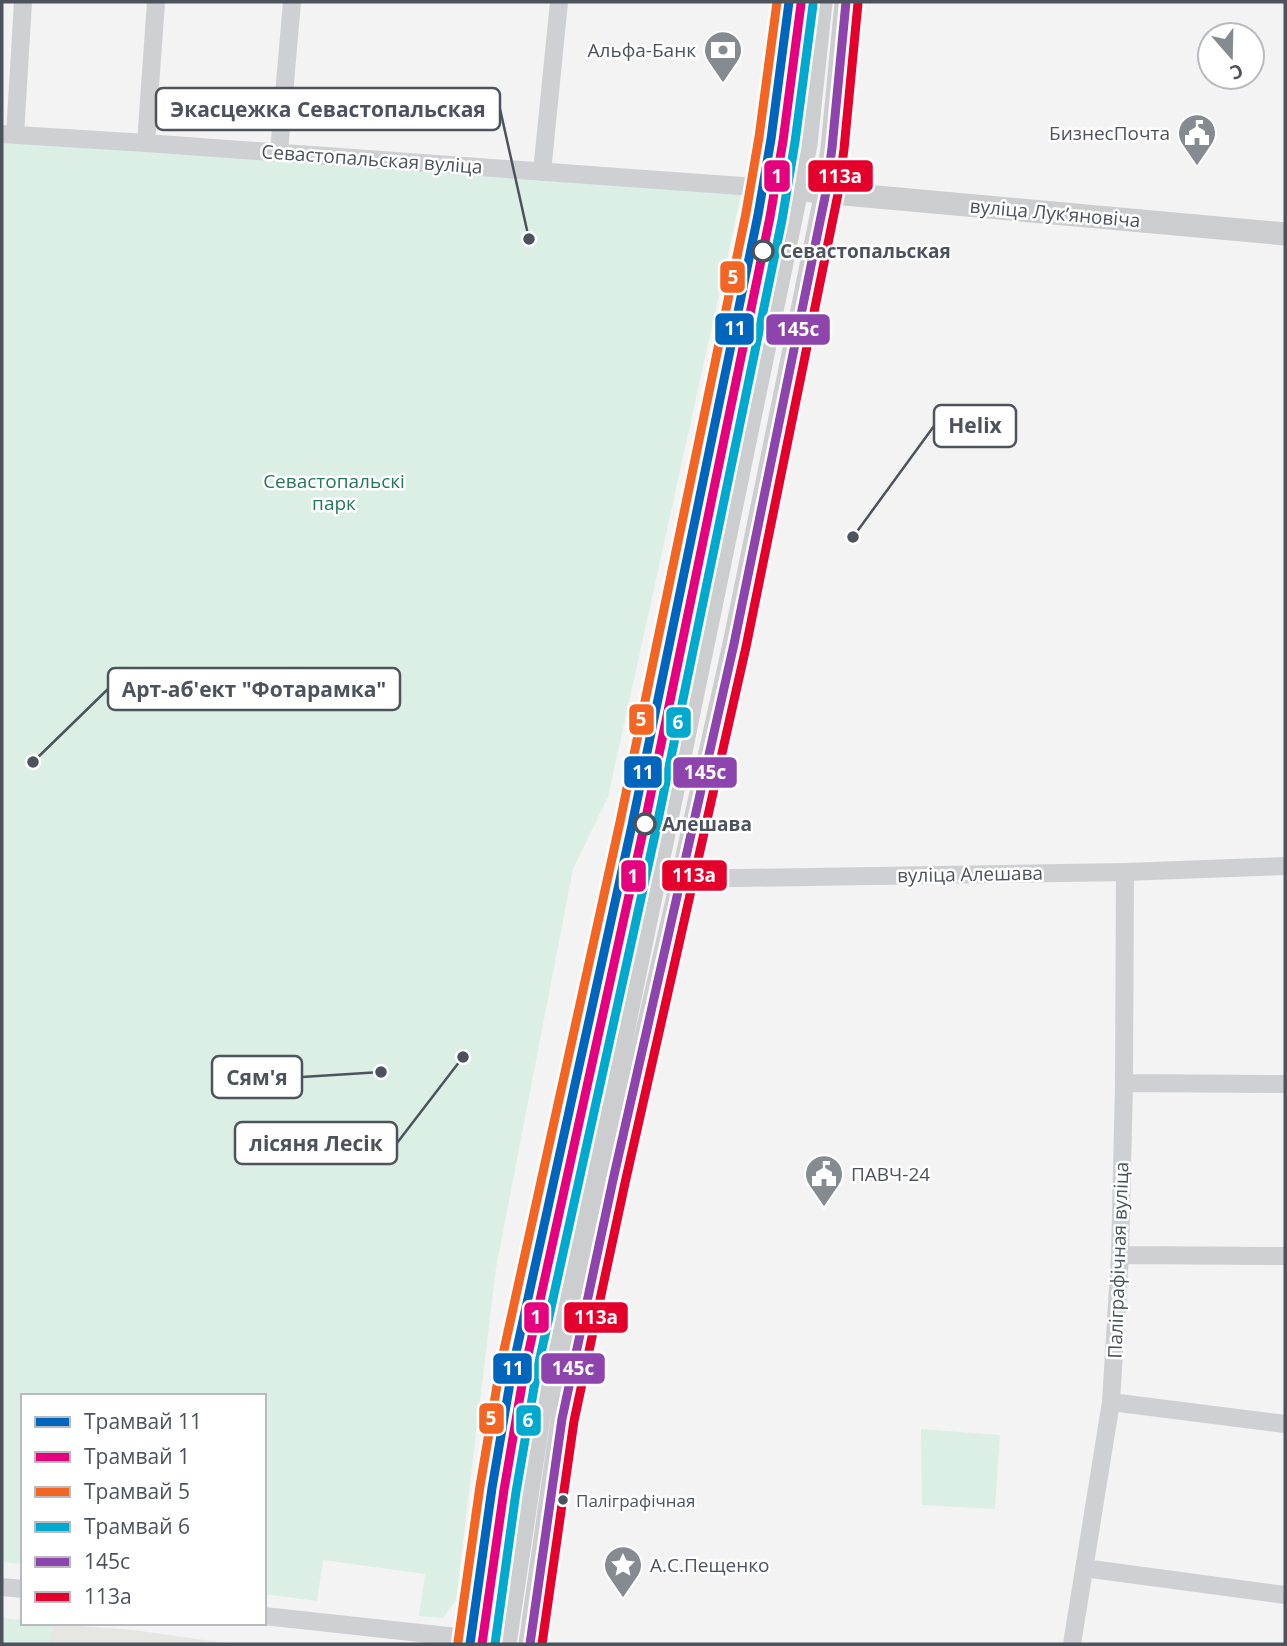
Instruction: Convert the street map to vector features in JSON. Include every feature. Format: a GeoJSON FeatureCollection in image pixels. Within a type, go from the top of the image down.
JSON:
{"type":"FeatureCollection","features":[{"type":"Feature","properties":{"kind":"main road"},"geometry":{"type":"LineString","coordinates":[[505,1644],[538,1416],[592,1182],[806,144],[821,2]]}},
{"type":"Feature","properties":{"kind":"main road"},"geometry":{"type":"LineString","coordinates":[[530,1644],[562,1419],[612,1180],[734,644],[826,192],[846,2]]}},
{"type":"Feature","properties":{"kind":"main road","name":"Севастопальская вуліца"},"geometry":{"type":"LineString","coordinates":[[797,190],[826,192]]}},
{"type":"Feature","properties":{"kind":"main road","name":"вуліца Лукʼяновіча"},"geometry":{"type":"LineString","coordinates":[[826,192],[1285,234]]}},
{"type":"Feature","properties":{"kind":"street"},"geometry":{"type":"LineString","coordinates":[[8,135],[23,2]]}},
{"type":"Feature","properties":{"kind":"street"},"geometry":{"type":"LineString","coordinates":[[146,142],[156,2]]}},
{"type":"Feature","properties":{"kind":"street"},"geometry":{"type":"LineString","coordinates":[[279,152],[292,2]]}},
{"type":"Feature","properties":{"kind":"street"},"geometry":{"type":"LineString","coordinates":[[542,172],[559,2]]}},
{"type":"Feature","properties":{"kind":"street","name":"Севастопальская вуліца"},"geometry":{"type":"LineString","coordinates":[[8,135],[146,142],[797,190]]}},
{"type":"Feature","properties":{"kind":"street","name":"вуліца Алешава"},"geometry":{"type":"LineString","coordinates":[[656,868],[707,878],[739,878],[1125,872],[1285,866]]}},
{"type":"Feature","properties":{"kind":"street","name":"Паліграфічная вуліца"},"geometry":{"type":"LineString","coordinates":[[1072,1644],[1111,1402],[1120,1255],[1125,872]]}},
{"type":"Feature","properties":{"kind":"street"},"geometry":{"type":"LineString","coordinates":[[1124,1083],[1285,1084]]}},
{"type":"Feature","properties":{"kind":"street"},"geometry":{"type":"LineString","coordinates":[[1120,1255],[1285,1256]]}},
{"type":"Feature","properties":{"kind":"street"},"geometry":{"type":"LineString","coordinates":[[1111,1402],[1285,1424]]}},
{"type":"Feature","properties":{"kind":"street"},"geometry":{"type":"LineString","coordinates":[[1084,1568],[1285,1595]]}},
{"type":"Feature","properties":{"kind":"street"},"geometry":{"type":"LineString","coordinates":[[2,1587],[21,1589]]}},
{"type":"Feature","properties":{"kind":"street"},"geometry":{"type":"LineString","coordinates":[[266,1616],[448,1636],[496,1644]]}},
{"type":"Feature","properties":{"kind":"shaded area"},"geometry":{"type":"Polygon","coordinates":[[[53,1625],[66,1625],[134,1630],[232,1644],[48,1644],[53,1625]]]}},
{"type":"Feature","properties":{"kind":"green space","name":"Севастопальскі парк"},"geometry":{"type":"Polygon","coordinates":[[[2,137],[742,190],[608,797],[573,869],[496,1268],[456,1600],[443,1618],[419,1616],[425,1574],[323,1560],[317,1601],[266,1594],[266,1394],[21,1394],[21,1564],[2,1562],[2,137]]]}},
{"type":"Feature","properties":{"kind":"green space"},"geometry":{"type":"Polygon","coordinates":[[[921,1429],[1000,1435],[995,1509],[922,1505],[921,1429]]]}},
{"type":"Feature","properties":{"kind":"green space"},"geometry":{"type":"Polygon","coordinates":[[[2,1618],[21,1620],[21,1625],[53,1625],[48,1644],[2,1644],[2,1618]]]}},
{"type":"Feature","properties":{"kind":"tram line","name":"5"},"geometry":{"type":"LineString","coordinates":[[458,1642],[500,1368],[620,822],[746,213],[777,2]]}},
{"type":"Feature","properties":{"kind":"tram line","name":"11"},"geometry":{"type":"LineString","coordinates":[[470,1644],[512,1371],[632,825],[758,215],[789,2]]}},
{"type":"Feature","properties":{"kind":"tram line","name":"1"},"geometry":{"type":"LineString","coordinates":[[482,1644],[524,1373],[644,827],[770,217],[801,4]]}},
{"type":"Feature","properties":{"kind":"tram line","name":"6"},"geometry":{"type":"LineString","coordinates":[[495,1644],[516,1492],[536,1376],[656,830],[782,220],[813,5]]}},
{"type":"Feature","properties":{"kind":"transit line","name":"145с"},"geometry":{"type":"LineString","coordinates":[[530,1644],[562,1419],[734,644],[826,192],[846,2]]}},
{"type":"Feature","properties":{"kind":"transit line","name":"113а"},"geometry":{"type":"LineString","coordinates":[[542,1644],[574,1421],[746,647],[838,194],[858,3]]}},
{"type":"Feature","properties":{"kind":"place","name":"Альфа-Банк"},"geometry":{"type":"Point","coordinates":[723,84]}},
{"type":"Feature","properties":{"kind":"place","name":"БизнесПочта"},"geometry":{"type":"Point","coordinates":[1197,167]}},
{"type":"Feature","properties":{"kind":"place","name":"Экасцежка Севастопальская"},"geometry":{"type":"Point","coordinates":[529,239]}},
{"type":"Feature","properties":{"kind":"place","name":"Севастопальская"},"geometry":{"type":"Point","coordinates":[763,251]}},
{"type":"Feature","properties":{"kind":"place","name":"Helix"},"geometry":{"type":"Point","coordinates":[853,537]}},
{"type":"Feature","properties":{"kind":"place","name":"Арт-аб'ект \"Фотарамка\""},"geometry":{"type":"Point","coordinates":[33,762]}},
{"type":"Feature","properties":{"kind":"place","name":"Алешава"},"geometry":{"type":"Point","coordinates":[645,824]}},
{"type":"Feature","properties":{"kind":"place","name":"лісяня Лесік"},"geometry":{"type":"Point","coordinates":[463,1057]}},
{"type":"Feature","properties":{"kind":"place","name":"Сям'я"},"geometry":{"type":"Point","coordinates":[381,1072]}},
{"type":"Feature","properties":{"kind":"place","name":"ПАВЧ-24"},"geometry":{"type":"Point","coordinates":[824,1208]}},
{"type":"Feature","properties":{"kind":"place","name":"Паліграфічная"},"geometry":{"type":"Point","coordinates":[563,1500]}},
{"type":"Feature","properties":{"kind":"place","name":"А.С.Пещенко"},"geometry":{"type":"Point","coordinates":[623,1599]}}]}
